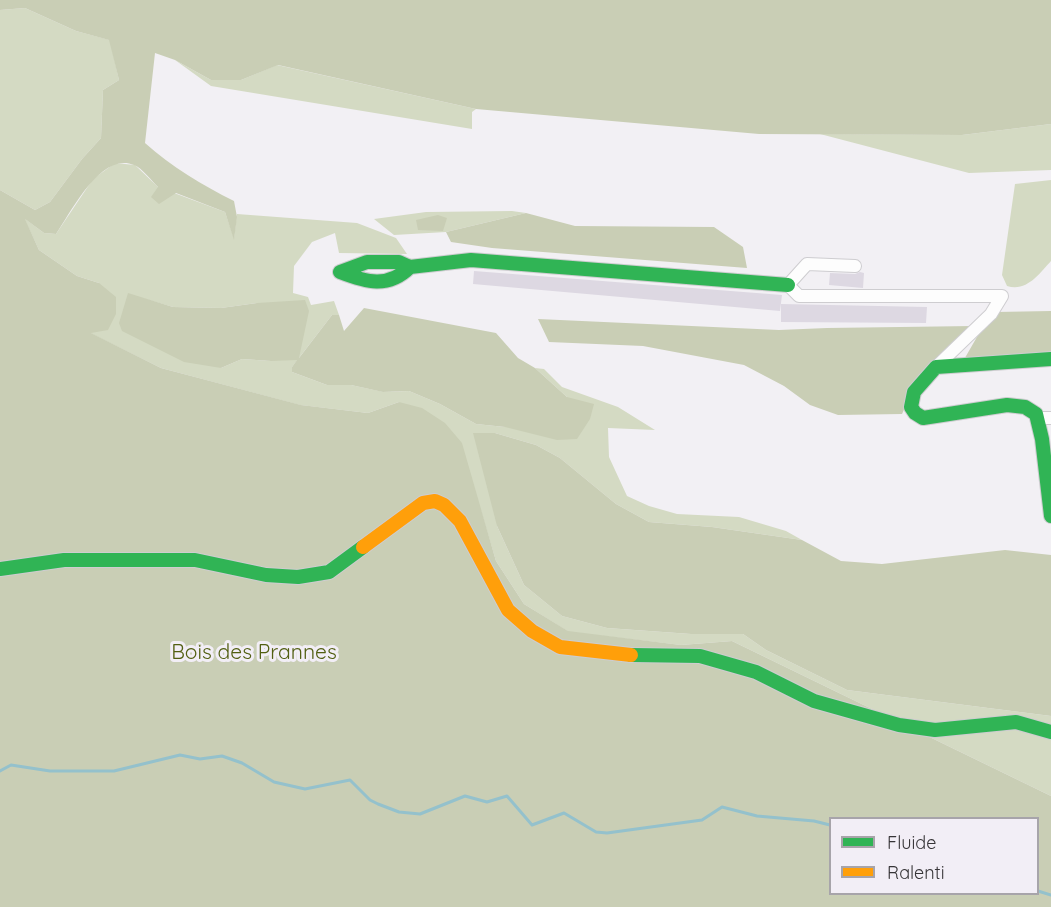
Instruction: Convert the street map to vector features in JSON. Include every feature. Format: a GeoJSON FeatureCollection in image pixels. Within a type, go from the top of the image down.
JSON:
{"type":"FeatureCollection","features":[{"type":"Feature","properties":{"kind":"street"},"geometry":{"type":"LineString","coordinates":[[410,267],[471,260],[788,285],[799,296],[1002,297],[991,314],[925,376],[915,389],[911,401],[913,410],[917,416],[923,418],[1007,405],[1025,407],[1044,418],[1042,438],[1051,516]]}},
{"type":"Feature","properties":{"kind":"street"},"geometry":{"type":"LineString","coordinates":[[788,285],[807,264],[855,266]]}},
{"type":"Feature","properties":{"kind":"street"},"geometry":{"type":"LineString","coordinates":[[936,367],[1051,359]]}},
{"type":"Feature","properties":{"kind":"street"},"geometry":{"type":"LineString","coordinates":[[0,569],[64,560],[195,560],[266,575],[298,577],[329,572],[423,503],[435,501],[444,505],[460,521],[508,610],[532,631],[560,647],[627,655],[700,656],[756,672],[814,701],[899,725],[935,730],[1016,722],[1051,732]]}},
{"type":"Feature","properties":{"kind":"green space","name":"Bois des Prannes"},"geometry":{"type":"Polygon","coordinates":[[[0,0],[1051,0],[1051,124],[962,135],[759,134],[476,109],[278,65],[241,80],[211,80],[175,60],[155,53],[145,143],[188,175],[234,201],[237,217],[234,240],[225,212],[176,193],[159,204],[151,197],[158,187],[134,165],[122,163],[110,167],[88,186],[56,234],[44,233],[25,219],[39,250],[77,276],[99,283],[116,297],[116,314],[108,330],[91,333],[161,368],[301,405],[368,413],[399,402],[422,408],[445,423],[462,443],[496,561],[524,604],[568,631],[681,645],[732,641],[1051,796],[1051,907],[0,907],[0,190],[35,210],[50,202],[101,138],[103,90],[119,80],[109,40],[76,31],[25,8],[0,10],[0,0]]]}},
{"type":"Feature","properties":{"kind":"green space"},"geometry":{"type":"Polygon","coordinates":[[[25,8],[76,31],[110,40],[119,80],[103,90],[101,138],[50,202],[35,210],[0,190],[0,10],[25,8]]]}},
{"type":"Feature","properties":{"kind":"green space"},"geometry":{"type":"Polygon","coordinates":[[[175,60],[211,80],[241,80],[277,65],[476,109],[472,112],[472,129],[211,86],[175,60]]]}},
{"type":"Feature","properties":{"kind":"green space"},"geometry":{"type":"Polygon","coordinates":[[[1051,124],[1051,170],[969,173],[820,134],[962,135],[1051,124]]]}},
{"type":"Feature","properties":{"kind":"green space"},"geometry":{"type":"Polygon","coordinates":[[[115,163],[135,165],[158,187],[225,212],[234,238],[237,214],[357,223],[396,238],[407,254],[339,253],[335,233],[312,242],[294,266],[293,293],[308,297],[311,305],[334,301],[339,315],[332,315],[292,367],[292,372],[327,385],[351,385],[384,392],[409,391],[440,404],[476,424],[505,427],[567,397],[535,368],[544,369],[562,387],[618,407],[655,430],[608,428],[609,457],[627,496],[649,506],[677,514],[739,517],[786,531],[802,540],[712,527],[649,522],[616,504],[560,458],[536,445],[495,433],[497,526],[524,585],[562,616],[607,628],[691,634],[743,634],[766,650],[847,690],[1051,716],[1051,796],[732,641],[681,645],[569,632],[524,604],[496,561],[481,511],[399,402],[368,413],[300,405],[161,368],[90,333],[99,283],[77,276],[39,250],[24,218],[44,233],[56,234],[93,179],[115,163]],[[128,294],[221,368],[242,359],[271,361],[257,303],[221,308],[173,307],[128,294]]]}},
{"type":"Feature","properties":{"kind":"green space"},"geometry":{"type":"Polygon","coordinates":[[[1051,180],[1051,261],[1027,284],[1007,286],[1002,275],[1015,184],[1051,180]]]}},
{"type":"Feature","properties":{"kind":"green space"},"geometry":{"type":"Polygon","coordinates":[[[512,211],[526,213],[446,232],[394,235],[374,219],[426,212],[512,211]]]}},
{"type":"Feature","properties":{"kind":"green space"},"geometry":{"type":"Polygon","coordinates":[[[526,213],[575,226],[714,227],[743,247],[747,268],[492,248],[451,242],[446,232],[526,213]]]}},
{"type":"Feature","properties":{"kind":"green space"},"geometry":{"type":"Polygon","coordinates":[[[438,215],[447,218],[443,231],[418,230],[416,220],[438,215]]]}},
{"type":"Feature","properties":{"kind":"green space"},"geometry":{"type":"Polygon","coordinates":[[[128,293],[173,307],[221,308],[305,300],[309,311],[299,358],[332,315],[339,315],[344,331],[364,308],[496,333],[518,358],[535,368],[567,397],[594,404],[590,419],[577,439],[557,440],[505,427],[476,424],[440,404],[409,391],[383,392],[351,385],[327,385],[292,372],[292,367],[297,360],[242,359],[221,368],[184,362],[122,331],[119,323],[128,293]]]}},
{"type":"Feature","properties":{"kind":"green space"},"geometry":{"type":"Polygon","coordinates":[[[1051,311],[1051,354],[962,363],[985,323],[996,312],[1051,311]]]}},
{"type":"Feature","properties":{"kind":"green space"},"geometry":{"type":"Polygon","coordinates":[[[538,319],[779,330],[973,326],[918,379],[902,414],[838,415],[810,405],[784,386],[744,365],[643,346],[549,342],[538,319]]]}},
{"type":"Feature","properties":{"kind":"green space"},"geometry":{"type":"Polygon","coordinates":[[[473,433],[495,433],[536,445],[560,458],[616,504],[649,522],[712,527],[802,540],[841,561],[882,564],[1005,550],[1051,555],[1051,716],[847,690],[766,650],[743,634],[691,634],[607,628],[562,616],[524,585],[497,526],[473,433]]]}},
{"type":"Feature","properties":{"kind":"building"},"geometry":{"type":"Polygon","coordinates":[[[474,271],[782,295],[780,311],[473,284],[474,271]]]}},
{"type":"Feature","properties":{"kind":"building"},"geometry":{"type":"Polygon","coordinates":[[[830,273],[855,274],[864,273],[863,288],[829,285],[830,273]]]}},
{"type":"Feature","properties":{"kind":"building"},"geometry":{"type":"Polygon","coordinates":[[[781,304],[927,307],[926,323],[781,322],[781,304]]]}},
{"type":"Feature","properties":{"kind":"waterway"},"geometry":{"type":"LineString","coordinates":[[0,771],[11,765],[50,771],[114,771],[180,755],[200,759],[222,756],[242,763],[274,782],[305,789],[350,780],[370,800],[399,812],[420,814],[465,796],[487,802],[507,796],[532,825],[564,813],[596,832],[607,833],[702,820],[722,807],[757,816],[814,821],[829,825]]}},
{"type":"Feature","properties":{"kind":"waterway"},"geometry":{"type":"LineString","coordinates":[[1039,891],[1051,895]]}},
{"type":"Feature","properties":{"kind":"traffic: fast"},"geometry":{"type":"LineString","coordinates":[[410,267],[393,278],[376,282],[340,272],[367,262],[399,262],[410,267],[471,260],[788,285]]}},
{"type":"Feature","properties":{"kind":"traffic: fast"},"geometry":{"type":"LineString","coordinates":[[1051,359],[936,367],[914,392],[911,407],[923,418],[1007,405],[1025,407],[1036,414],[1042,439],[1051,516]]}},
{"type":"Feature","properties":{"kind":"traffic: fast"},"geometry":{"type":"LineString","coordinates":[[0,569],[64,560],[195,560],[266,575],[298,577],[329,572],[363,547]]}},
{"type":"Feature","properties":{"kind":"traffic: fast"},"geometry":{"type":"LineString","coordinates":[[631,655],[700,656],[756,672],[814,701],[899,725],[935,730],[1016,722],[1051,732]]}},
{"type":"Feature","properties":{"kind":"traffic: slow"},"geometry":{"type":"LineString","coordinates":[[363,547],[423,503],[435,501],[444,505],[460,521],[508,610],[532,631],[560,647],[631,655]]}}]}
